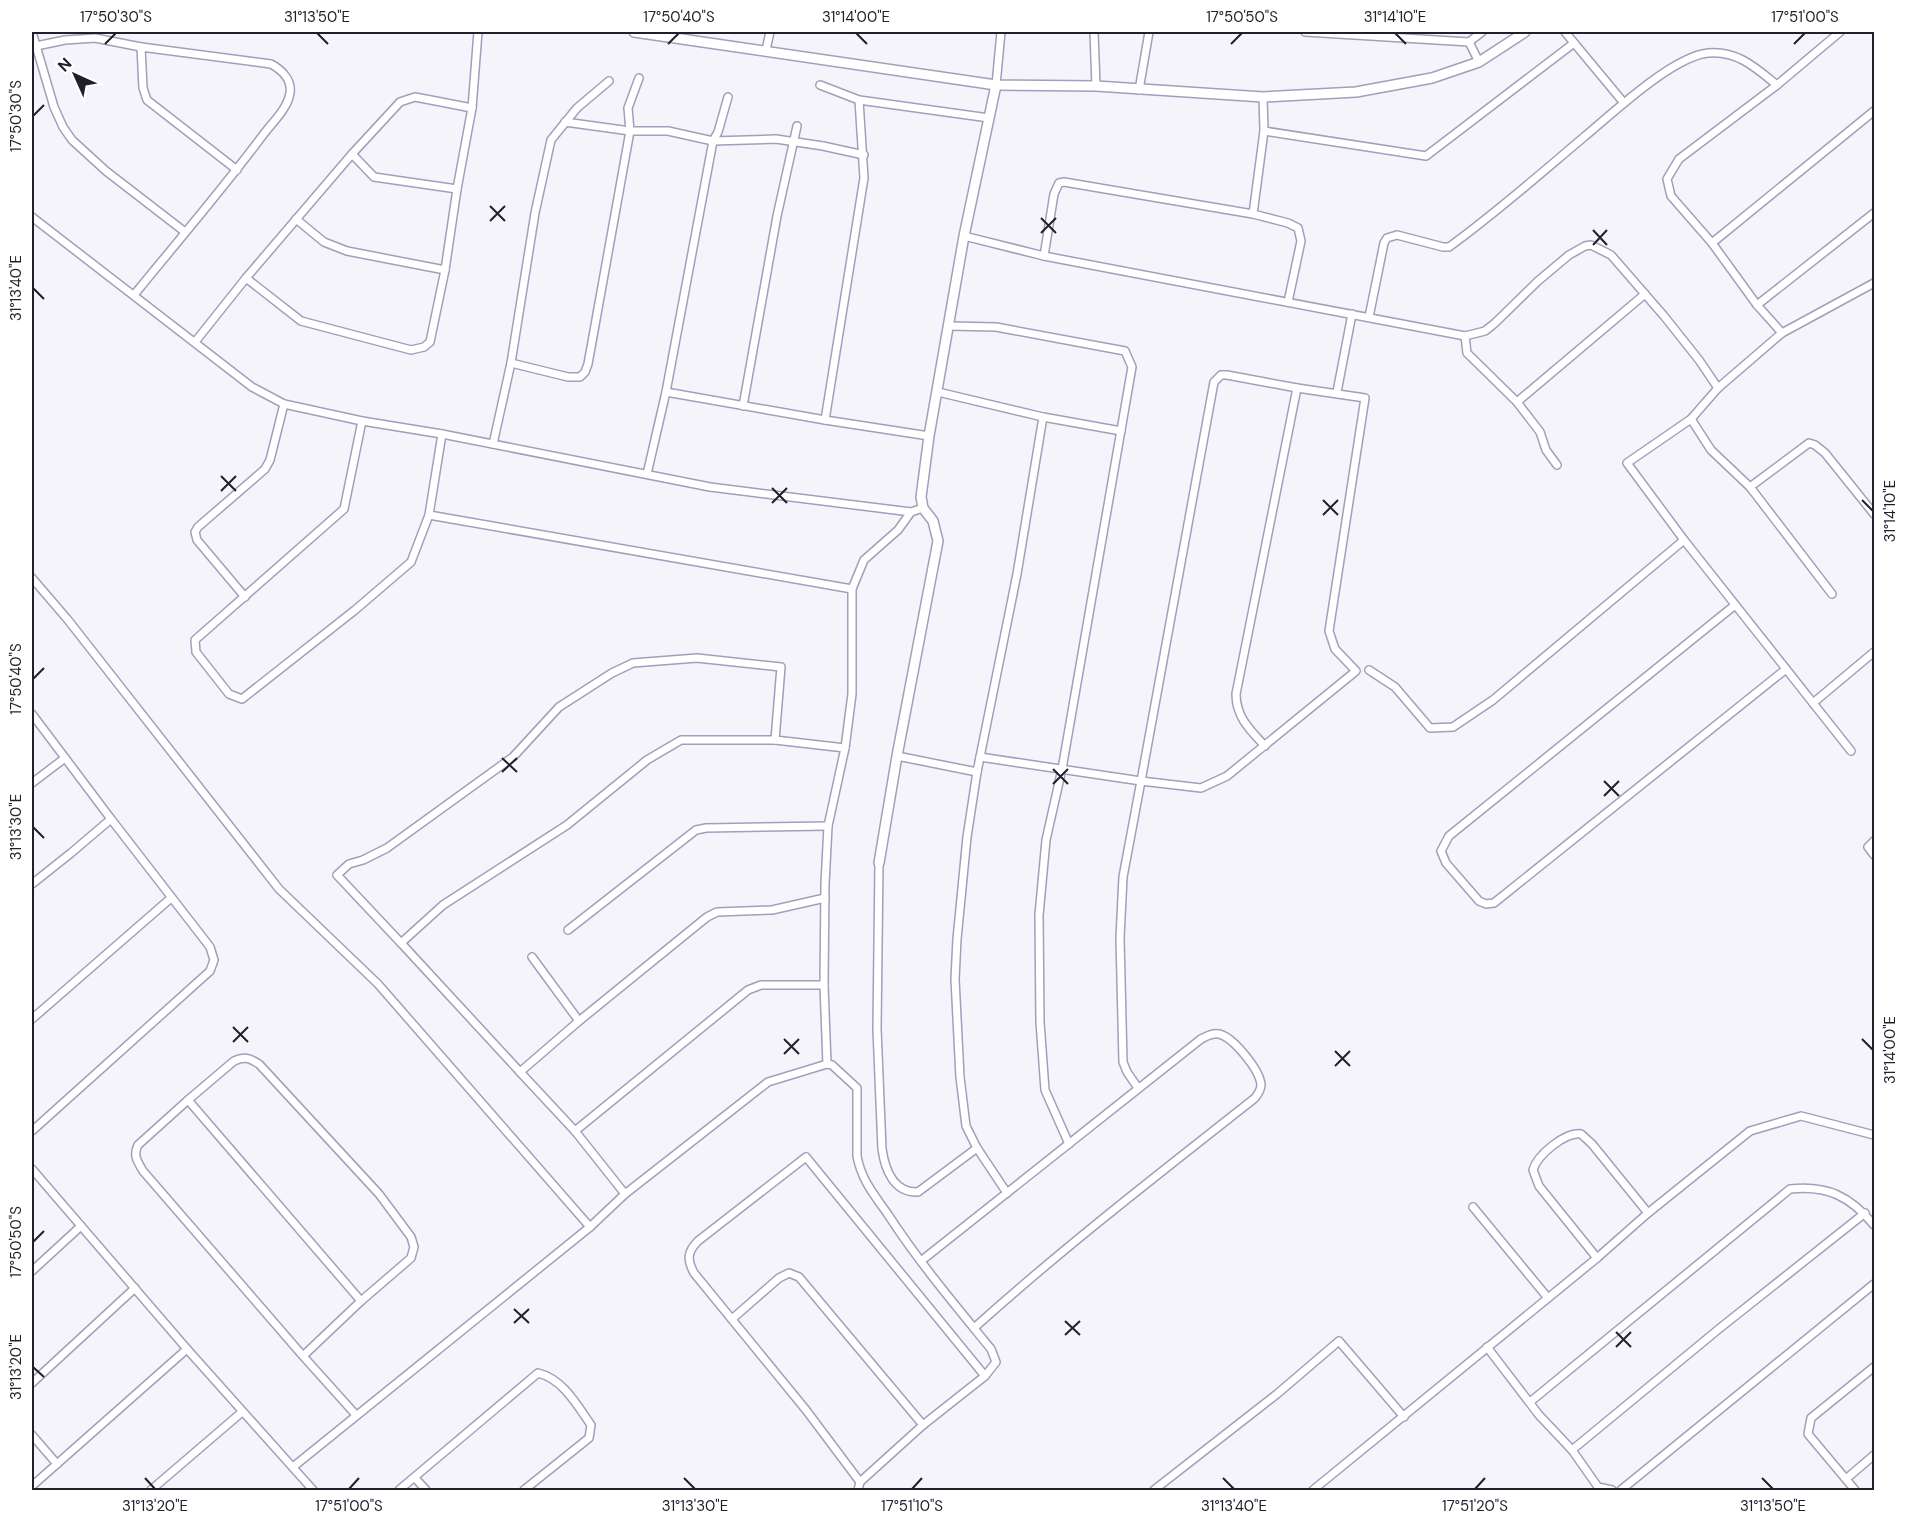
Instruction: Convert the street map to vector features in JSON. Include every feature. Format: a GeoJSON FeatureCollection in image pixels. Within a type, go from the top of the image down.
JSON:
{"type":"FeatureCollection","features":[{"type":"Feature","properties":{"kind":"street"},"geometry":{"type":"LineString","coordinates":[[32,32],[54,107],[72,140],[106,171],[185,232]]}},
{"type":"Feature","properties":{"kind":"street"},"geometry":{"type":"LineString","coordinates":[[246,278],[301,321],[411,350],[424,347],[430,342],[445,270],[472,108],[478,32]]}},
{"type":"Feature","properties":{"kind":"street"},"geometry":{"type":"LineString","coordinates":[[634,32],[996,85],[1096,86],[1263,97],[1356,92],[1432,78],[1479,62],[1525,32]]}},
{"type":"Feature","properties":{"kind":"street"},"geometry":{"type":"LineString","coordinates":[[766,50],[770,32]]}},
{"type":"Feature","properties":{"kind":"street"},"geometry":{"type":"LineString","coordinates":[[976,1148],[918,1192],[909,1192],[898,1187],[884,1165],[877,1029],[879,863],[938,541],[933,521],[923,508],[921,497],[929,436],[964,236],[996,85],[1001,32]]}},
{"type":"Feature","properties":{"kind":"street"},"geometry":{"type":"LineString","coordinates":[[1094,32],[1096,86]]}},
{"type":"Feature","properties":{"kind":"street"},"geometry":{"type":"LineString","coordinates":[[1139,90],[1149,32]]}},
{"type":"Feature","properties":{"kind":"street"},"geometry":{"type":"LineString","coordinates":[[1305,32],[1469,42],[1482,32]]}},
{"type":"Feature","properties":{"kind":"street"},"geometry":{"type":"LineString","coordinates":[[1565,32],[1624,103]]}},
{"type":"Feature","properties":{"kind":"street"},"geometry":{"type":"LineString","coordinates":[[1782,333],[1712,243],[1671,196],[1667,179],[1679,159],[1777,85],[1840,32]]}},
{"type":"Feature","properties":{"kind":"street"},"geometry":{"type":"LineString","coordinates":[[36,46],[64,40],[95,38],[141,47],[271,64],[289,81],[290,93],[285,105],[237,170],[134,295]]}},
{"type":"Feature","properties":{"kind":"street"},"geometry":{"type":"LineString","coordinates":[[1469,42],[1479,62]]}},
{"type":"Feature","properties":{"kind":"street"},"geometry":{"type":"LineString","coordinates":[[1264,131],[1426,156],[1574,43]]}},
{"type":"Feature","properties":{"kind":"street"},"geometry":{"type":"LineString","coordinates":[[141,47],[143,88],[147,100],[237,170]]}},
{"type":"Feature","properties":{"kind":"street"},"geometry":{"type":"LineString","coordinates":[[1369,317],[1384,243],[1387,238],[1397,235],[1443,248],[1449,247],[1624,103],[1679,62],[1710,53],[1728,54],[1746,61],[1777,85]]}},
{"type":"Feature","properties":{"kind":"street"},"geometry":{"type":"LineString","coordinates":[[511,363],[568,377],[580,377],[585,372],[630,131],[628,108],[639,78]]}},
{"type":"Feature","properties":{"kind":"street"},"geometry":{"type":"LineString","coordinates":[[493,444],[511,363],[550,140],[577,108],[609,81]]}},
{"type":"Feature","properties":{"kind":"street"},"geometry":{"type":"LineString","coordinates":[[820,85],[859,100],[989,118]]}},
{"type":"Feature","properties":{"kind":"street"},"geometry":{"type":"LineString","coordinates":[[647,474],[666,392],[713,141],[718,132],[728,97]]}},
{"type":"Feature","properties":{"kind":"street"},"geometry":{"type":"LineString","coordinates":[[1253,214],[1264,131],[1263,97]]}},
{"type":"Feature","properties":{"kind":"street"},"geometry":{"type":"LineString","coordinates":[[195,342],[296,219],[392,110],[406,99],[427,99],[472,108]]}},
{"type":"Feature","properties":{"kind":"street"},"geometry":{"type":"LineString","coordinates":[[825,420],[864,178],[859,100]]}},
{"type":"Feature","properties":{"kind":"street"},"geometry":{"type":"LineString","coordinates":[[1712,243],[1875,111]]}},
{"type":"Feature","properties":{"kind":"street"},"geometry":{"type":"LineString","coordinates":[[565,122],[630,131],[668,131],[713,141],[776,139],[864,155]]}},
{"type":"Feature","properties":{"kind":"street"},"geometry":{"type":"LineString","coordinates":[[743,406],[777,216],[798,126]]}},
{"type":"Feature","properties":{"kind":"street"},"geometry":{"type":"LineString","coordinates":[[352,154],[374,177],[457,189]]}},
{"type":"Feature","properties":{"kind":"street"},"geometry":{"type":"LineString","coordinates":[[1044,256],[1054,194],[1059,183],[1253,214],[1288,223],[1298,228],[1300,233],[1301,241],[1288,302]]}},
{"type":"Feature","properties":{"kind":"street"},"geometry":{"type":"LineString","coordinates":[[1758,305],[1875,213]]}},
{"type":"Feature","properties":{"kind":"street"},"geometry":{"type":"LineString","coordinates":[[32,217],[252,387],[284,404],[362,422],[442,434],[710,487],[911,512],[923,508]]}},
{"type":"Feature","properties":{"kind":"street"},"geometry":{"type":"LineString","coordinates":[[296,219],[324,242],[347,251],[445,270]]}},
{"type":"Feature","properties":{"kind":"street"},"geometry":{"type":"LineString","coordinates":[[964,236],[1044,256],[1465,336],[1485,331],[1569,255],[1591,245],[1611,255],[1646,294],[1699,360],[1718,388]]}},
{"type":"Feature","properties":{"kind":"street"},"geometry":{"type":"LineString","coordinates":[[1851,751],[1684,540],[1627,464],[1691,419],[1718,388],[1782,333],[1875,283]]}},
{"type":"Feature","properties":{"kind":"street"},"geometry":{"type":"LineString","coordinates":[[1517,402],[1646,294]]}},
{"type":"Feature","properties":{"kind":"street"},"geometry":{"type":"LineString","coordinates":[[1338,392],[1352,314]]}},
{"type":"Feature","properties":{"kind":"street"},"geometry":{"type":"LineString","coordinates":[[949,326],[996,327],[1125,351],[1132,367],[1062,770],[1046,840],[1039,915],[1040,1023],[1045,1090],[1069,1144]]}},
{"type":"Feature","properties":{"kind":"street"},"geometry":{"type":"LineString","coordinates":[[1465,336],[1467,352],[1517,402],[1540,432],[1546,450],[1557,465]]}},
{"type":"Feature","properties":{"kind":"street"},"geometry":{"type":"LineString","coordinates":[[980,757],[1062,770],[1141,781],[1201,788],[1227,776],[1356,671],[1335,649],[1329,631],[1365,398],[1227,375],[1221,375],[1214,382],[1141,781],[1123,877],[1120,938],[1123,1062],[1126,1072],[1138,1088]]}},
{"type":"Feature","properties":{"kind":"street"},"geometry":{"type":"LineString","coordinates":[[1264,746],[1244,723],[1238,711],[1236,694],[1298,388]]}},
{"type":"Feature","properties":{"kind":"street"},"geometry":{"type":"LineString","coordinates":[[666,392],[929,436]]}},
{"type":"Feature","properties":{"kind":"street"},"geometry":{"type":"LineString","coordinates":[[938,392],[1042,417],[1121,431]]}},
{"type":"Feature","properties":{"kind":"street"},"geometry":{"type":"LineString","coordinates":[[245,597],[198,540],[195,532],[265,469],[270,460],[284,404]]}},
{"type":"Feature","properties":{"kind":"street"},"geometry":{"type":"LineString","coordinates":[[1007,1193],[976,1148],[964,1118],[955,979],[967,837],[977,772],[1017,574],[1042,417]]}},
{"type":"Feature","properties":{"kind":"street"},"geometry":{"type":"LineString","coordinates":[[1691,419],[1712,450],[1750,487],[1832,594]]}},
{"type":"Feature","properties":{"kind":"street"},"geometry":{"type":"LineString","coordinates":[[362,422],[344,509],[195,640],[196,652],[229,693],[242,699],[355,610],[411,562],[429,515],[442,434]]}},
{"type":"Feature","properties":{"kind":"street"},"geometry":{"type":"LineString","coordinates":[[1750,487],[1809,443],[1825,453],[1875,514]]}},
{"type":"Feature","properties":{"kind":"street"},"geometry":{"type":"LineString","coordinates":[[827,1064],[824,985],[828,826],[845,748],[852,694],[852,589],[864,560],[898,530],[911,512]]}},
{"type":"Feature","properties":{"kind":"street"},"geometry":{"type":"LineString","coordinates":[[429,515],[852,589]]}},
{"type":"Feature","properties":{"kind":"street"},"geometry":{"type":"LineString","coordinates":[[1369,670],[1395,687],[1430,728],[1453,727],[1493,700],[1684,540]]}},
{"type":"Feature","properties":{"kind":"street"},"geometry":{"type":"LineString","coordinates":[[32,578],[68,620],[279,890],[378,984],[590,1227]]}},
{"type":"Feature","properties":{"kind":"street"},"geometry":{"type":"LineString","coordinates":[[1735,605],[1449,836],[1441,851],[1446,863],[1479,901],[1486,904],[1494,903],[1786,669]]}},
{"type":"Feature","properties":{"kind":"street"},"geometry":{"type":"LineString","coordinates":[[1813,703],[1875,652]]}},
{"type":"Feature","properties":{"kind":"street"},"geometry":{"type":"LineString","coordinates":[[625,1194],[574,1131],[337,875],[349,864],[387,848],[513,757],[559,707],[612,673],[633,663],[697,658],[781,667],[775,740]]}},
{"type":"Feature","properties":{"kind":"street"},"geometry":{"type":"LineString","coordinates":[[32,714],[210,947],[214,960],[210,971],[32,1131]]}},
{"type":"Feature","properties":{"kind":"street"},"geometry":{"type":"LineString","coordinates":[[401,943],[443,905],[567,825],[647,760],[681,741],[775,740],[845,748]]}},
{"type":"Feature","properties":{"kind":"street"},"geometry":{"type":"LineString","coordinates":[[897,756],[977,772]]}},
{"type":"Feature","properties":{"kind":"street"},"geometry":{"type":"LineString","coordinates":[[32,783],[65,758]]}},
{"type":"Feature","properties":{"kind":"street"},"geometry":{"type":"LineString","coordinates":[[32,884],[111,819]]}},
{"type":"Feature","properties":{"kind":"street"},"geometry":{"type":"LineString","coordinates":[[568,930],[696,830],[828,826]]}},
{"type":"Feature","properties":{"kind":"street"},"geometry":{"type":"LineString","coordinates":[[1875,841],[1868,847],[1875,855]]}},
{"type":"Feature","properties":{"kind":"street"},"geometry":{"type":"LineString","coordinates":[[32,1019],[171,898]]}},
{"type":"Feature","properties":{"kind":"street"},"geometry":{"type":"LineString","coordinates":[[520,1072],[706,917],[717,912],[764,911],[825,898]]}},
{"type":"Feature","properties":{"kind":"street"},"geometry":{"type":"LineString","coordinates":[[532,957],[579,1021]]}},
{"type":"Feature","properties":{"kind":"street"},"geometry":{"type":"LineString","coordinates":[[574,1131],[748,990],[761,985],[824,985]]}},
{"type":"Feature","properties":{"kind":"street"},"geometry":{"type":"LineString","coordinates":[[921,1261],[1201,1039],[1217,1033],[1226,1036],[1252,1064],[1261,1084],[1261,1090],[1255,1098],[1084,1235],[974,1328]]}},
{"type":"Feature","properties":{"kind":"street"},"geometry":{"type":"LineString","coordinates":[[303,1356],[361,1301],[405,1264],[414,1251],[411,1237],[379,1194],[259,1064],[243,1057],[234,1061],[138,1145],[135,1155],[143,1171],[303,1356],[356,1415]]}},
{"type":"Feature","properties":{"kind":"street"},"geometry":{"type":"LineString","coordinates":[[293,1467],[590,1227],[625,1194],[768,1082],[827,1064],[832,1065],[857,1088],[857,1156],[861,1174],[921,1261],[991,1349],[996,1362],[986,1376],[923,1425],[860,1482],[858,1491]]}},
{"type":"Feature","properties":{"kind":"street"},"geometry":{"type":"LineString","coordinates":[[188,1100],[361,1301]]}},
{"type":"Feature","properties":{"kind":"street"},"geometry":{"type":"LineString","coordinates":[[1313,1491],[1750,1131],[1801,1116],[1875,1135]]}},
{"type":"Feature","properties":{"kind":"street"},"geometry":{"type":"LineString","coordinates":[[1597,1258],[1539,1186],[1533,1170],[1538,1159],[1564,1137],[1570,1134],[1581,1134],[1593,1144],[1648,1213]]}},
{"type":"Feature","properties":{"kind":"street"},"geometry":{"type":"LineString","coordinates":[[860,1482],[806,1410],[694,1273],[689,1263],[689,1254],[698,1241],[806,1157],[986,1376]]}},
{"type":"Feature","properties":{"kind":"street"},"geometry":{"type":"LineString","coordinates":[[32,1168],[187,1349],[313,1491]]}},
{"type":"Feature","properties":{"kind":"street"},"geometry":{"type":"LineString","coordinates":[[1530,1402],[1790,1189],[1811,1187],[1840,1194],[1875,1225]]}},
{"type":"Feature","properties":{"kind":"street"},"geometry":{"type":"LineString","coordinates":[[1473,1207],[1548,1298]]}},
{"type":"Feature","properties":{"kind":"street"},"geometry":{"type":"LineString","coordinates":[[1572,1450],[1864,1213]]}},
{"type":"Feature","properties":{"kind":"street"},"geometry":{"type":"LineString","coordinates":[[32,1271],[81,1226]]}},
{"type":"Feature","properties":{"kind":"street"},"geometry":{"type":"LineString","coordinates":[[732,1318],[779,1278],[789,1273],[799,1277],[923,1425]]}},
{"type":"Feature","properties":{"kind":"street"},"geometry":{"type":"LineString","coordinates":[[1621,1491],[1875,1284]]}},
{"type":"Feature","properties":{"kind":"street"},"geometry":{"type":"LineString","coordinates":[[32,1383],[135,1288]]}},
{"type":"Feature","properties":{"kind":"street"},"geometry":{"type":"LineString","coordinates":[[1154,1491],[1277,1394],[1339,1341],[1404,1417]]}},
{"type":"Feature","properties":{"kind":"street"},"geometry":{"type":"LineString","coordinates":[[1487,1347],[1530,1402],[1572,1450],[1598,1487],[1612,1491]]}},
{"type":"Feature","properties":{"kind":"street"},"geometry":{"type":"LineString","coordinates":[[32,1486],[187,1349]]}},
{"type":"Feature","properties":{"kind":"street"},"geometry":{"type":"LineString","coordinates":[[1856,1491],[1808,1434],[1811,1418],[1875,1367]]}},
{"type":"Feature","properties":{"kind":"street"},"geometry":{"type":"LineString","coordinates":[[399,1491],[538,1373],[549,1376],[568,1393],[591,1425],[589,1438],[524,1491]]}},
{"type":"Feature","properties":{"kind":"street"},"geometry":{"type":"LineString","coordinates":[[151,1491],[242,1412]]}},
{"type":"Feature","properties":{"kind":"street"},"geometry":{"type":"LineString","coordinates":[[32,1436],[57,1464]]}},
{"type":"Feature","properties":{"kind":"street"},"geometry":{"type":"LineString","coordinates":[[1846,1479],[1875,1455]]}},
{"type":"Feature","properties":{"kind":"street"},"geometry":{"type":"LineString","coordinates":[[415,1478],[426,1491]]}}]}
